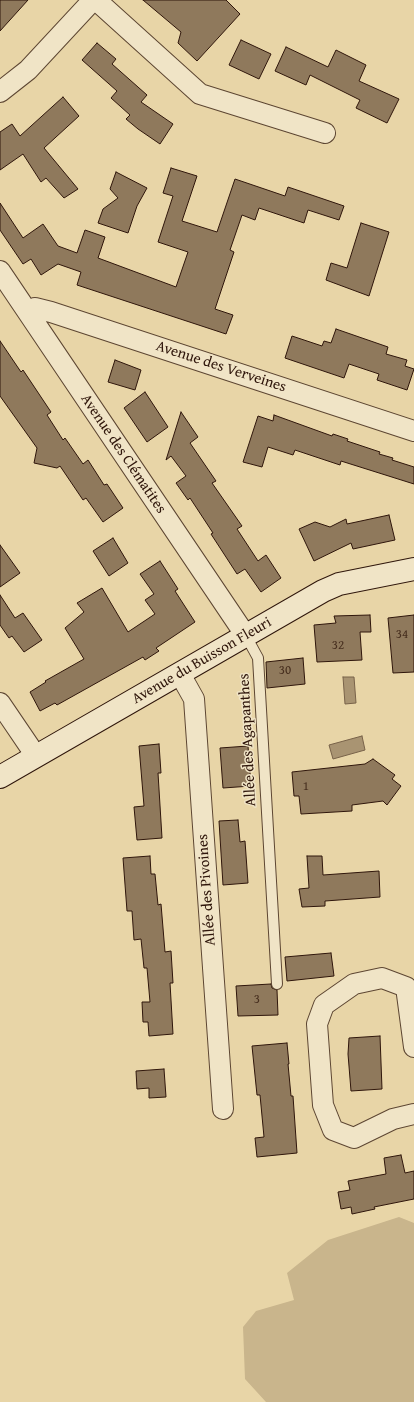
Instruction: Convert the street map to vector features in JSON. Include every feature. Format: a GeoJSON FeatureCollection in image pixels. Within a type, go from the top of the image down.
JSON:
{"type":"FeatureCollection","features":[{"type":"Feature","properties":{"kind":"street"},"geometry":{"type":"LineString","coordinates":[[0,92],[28,70],[93,0]]}},
{"type":"Feature","properties":{"kind":"street"},"geometry":{"type":"LineString","coordinates":[[96,0],[200,94],[325,133]]}},
{"type":"Feature","properties":{"kind":"street","name":"Avenue des Clématites"},"geometry":{"type":"LineString","coordinates":[[0,271],[246,636]]}},
{"type":"Feature","properties":{"kind":"street","name":"Avenue des Verveines"},"geometry":{"type":"LineString","coordinates":[[28,312],[35,308],[51,312],[414,431]]}},
{"type":"Feature","properties":{"kind":"street","name":"Avenue du Buisson Fleuri"},"geometry":{"type":"LineString","coordinates":[[0,776],[323,591],[339,584],[414,569]]}},
{"type":"Feature","properties":{"kind":"street","name":"Allée des Pivoines"},"geometry":{"type":"LineString","coordinates":[[180,674],[194,699],[223,1109]]}},
{"type":"Feature","properties":{"kind":"street"},"geometry":{"type":"LineString","coordinates":[[0,703],[36,756]]}},
{"type":"Feature","properties":{"kind":"street"},"geometry":{"type":"LineString","coordinates":[[414,1046],[406,987],[382,978],[354,984],[324,1004],[317,1024],[323,1105],[333,1130],[354,1138],[393,1119],[414,1114]]}},
{"type":"Feature","properties":{"kind":"lane","name":"Allée des Agapanthes"},"geometry":{"type":"LineString","coordinates":[[246,636],[258,658],[277,984]]}},
{"type":"Feature","properties":{"kind":"shaded area"},"geometry":{"type":"Polygon","coordinates":[[[343,677],[354,677],[356,703],[345,704],[343,677]]]}},
{"type":"Feature","properties":{"kind":"shaded area"},"geometry":{"type":"Polygon","coordinates":[[[362,736],[365,750],[333,759],[329,745],[362,736]]]}},
{"type":"Feature","properties":{"kind":"shaded area"},"geometry":{"type":"Polygon","coordinates":[[[399,1217],[414,1223],[414,1402],[266,1402],[245,1379],[243,1327],[256,1311],[294,1300],[287,1273],[328,1240],[399,1217]]]}},
{"type":"Feature","properties":{"kind":"building"},"geometry":{"type":"Polygon","coordinates":[[[0,0],[28,0],[0,31],[0,0]]]}},
{"type":"Feature","properties":{"kind":"building"},"geometry":{"type":"Polygon","coordinates":[[[143,0],[226,0],[240,14],[197,61],[178,43],[181,32],[143,0]]]}},
{"type":"Feature","properties":{"kind":"building"},"geometry":{"type":"Polygon","coordinates":[[[241,40],[271,54],[259,79],[229,65],[241,40]]]}},
{"type":"Feature","properties":{"kind":"building"},"geometry":{"type":"Polygon","coordinates":[[[97,43],[116,59],[112,64],[147,95],[141,102],[173,124],[160,144],[126,119],[130,115],[111,98],[117,91],[82,60],[97,43]]]}},
{"type":"Feature","properties":{"kind":"building"},"geometry":{"type":"Polygon","coordinates":[[[286,47],[328,67],[336,50],[366,65],[359,81],[399,99],[387,123],[356,108],[360,100],[310,75],[306,85],[275,71],[286,47]]]}},
{"type":"Feature","properties":{"kind":"building"},"geometry":{"type":"Polygon","coordinates":[[[63,97],[79,116],[44,148],[78,189],[64,198],[46,178],[41,182],[23,154],[0,170],[0,132],[12,124],[20,136],[63,97]]]}},
{"type":"Feature","properties":{"kind":"building"},"geometry":{"type":"Polygon","coordinates":[[[171,168],[197,176],[182,221],[217,232],[235,179],[285,196],[288,187],[344,206],[339,220],[308,210],[304,223],[259,208],[255,220],[242,215],[230,250],[234,252],[215,309],[233,315],[226,334],[77,285],[81,272],[58,264],[41,275],[31,259],[23,264],[0,230],[0,203],[23,238],[43,224],[58,246],[77,253],[85,230],[105,237],[98,258],[176,287],[188,252],[158,242],[173,196],[163,193],[171,168]]]}},
{"type":"Feature","properties":{"kind":"building"},"geometry":{"type":"Polygon","coordinates":[[[116,172],[147,188],[137,206],[128,233],[98,223],[103,209],[118,198],[110,189],[116,172]]]}},
{"type":"Feature","properties":{"kind":"building"},"geometry":{"type":"Polygon","coordinates":[[[361,223],[389,232],[369,296],[326,280],[331,263],[347,268],[361,223]]]}},
{"type":"Feature","properties":{"kind":"building"},"geometry":{"type":"Polygon","coordinates":[[[336,329],[388,347],[386,354],[407,360],[405,366],[414,369],[407,390],[377,380],[379,374],[349,364],[344,378],[285,358],[292,336],[322,346],[324,341],[331,343],[336,329]]]}},
{"type":"Feature","properties":{"kind":"building"},"geometry":{"type":"Polygon","coordinates":[[[0,341],[21,372],[23,370],[51,412],[47,415],[63,440],[65,438],[83,464],[88,460],[104,485],[107,484],[123,508],[103,522],[86,498],[83,500],[60,466],[57,468],[34,463],[37,448],[0,396],[0,341]]]}},
{"type":"Feature","properties":{"kind":"building"},"geometry":{"type":"Polygon","coordinates":[[[115,360],[141,370],[135,390],[108,382],[115,360]]]}},
{"type":"Feature","properties":{"kind":"building"},"geometry":{"type":"Polygon","coordinates":[[[145,392],[168,427],[147,442],[124,408],[145,392]]]}},
{"type":"Feature","properties":{"kind":"building"},"geometry":{"type":"Polygon","coordinates":[[[181,412],[198,437],[190,443],[216,481],[212,483],[242,526],[237,529],[258,561],[266,555],[281,578],[261,592],[245,569],[237,574],[190,498],[188,500],[176,483],[186,476],[171,456],[166,460],[181,412]]]}},
{"type":"Feature","properties":{"kind":"building"},"geometry":{"type":"Polygon","coordinates":[[[274,415],[332,436],[333,434],[348,439],[347,441],[380,452],[379,454],[393,458],[392,460],[414,467],[414,484],[341,461],[340,465],[295,450],[293,455],[268,447],[262,467],[243,462],[258,416],[273,421],[274,415]]]}},
{"type":"Feature","properties":{"kind":"building"},"geometry":{"type":"Polygon","coordinates":[[[389,515],[395,540],[353,549],[351,543],[314,561],[299,529],[315,522],[330,527],[346,519],[347,524],[389,515]]]}},
{"type":"Feature","properties":{"kind":"building"},"geometry":{"type":"Polygon","coordinates":[[[113,538],[128,563],[109,576],[93,551],[113,538]]]}},
{"type":"Feature","properties":{"kind":"building"},"geometry":{"type":"Polygon","coordinates":[[[0,545],[20,573],[0,587],[0,545]]]}},
{"type":"Feature","properties":{"kind":"building"},"geometry":{"type":"Polygon","coordinates":[[[160,561],[178,589],[175,591],[195,622],[156,648],[159,651],[145,660],[143,657],[57,705],[55,703],[40,711],[30,692],[46,682],[45,681],[84,659],[65,628],[84,612],[77,603],[102,588],[128,632],[155,614],[145,600],[154,594],[140,574],[160,561]]]}},
{"type":"Feature","properties":{"kind":"building"},"geometry":{"type":"Polygon","coordinates":[[[0,595],[15,618],[23,613],[42,640],[24,652],[12,636],[9,638],[0,625],[0,595]]]}},
{"type":"Feature","properties":{"kind":"building"},"geometry":{"type":"Polygon","coordinates":[[[370,615],[371,632],[360,632],[362,660],[317,662],[314,625],[336,623],[334,616],[370,615]]]}},
{"type":"Feature","properties":{"kind":"building"},"geometry":{"type":"Polygon","coordinates":[[[414,615],[414,672],[393,673],[388,618],[414,615]]]}},
{"type":"Feature","properties":{"kind":"building"},"geometry":{"type":"Polygon","coordinates":[[[303,658],[305,684],[267,688],[266,662],[303,658]]]}},
{"type":"Feature","properties":{"kind":"building"},"geometry":{"type":"Polygon","coordinates":[[[159,744],[161,773],[158,773],[162,838],[137,840],[134,807],[144,806],[139,746],[159,744]]]}},
{"type":"Feature","properties":{"kind":"building"},"geometry":{"type":"Polygon","coordinates":[[[248,746],[251,786],[223,788],[220,748],[248,746]]]}},
{"type":"Feature","properties":{"kind":"building"},"geometry":{"type":"Polygon","coordinates":[[[373,759],[395,775],[392,779],[401,786],[387,805],[383,801],[352,805],[352,811],[301,814],[299,796],[294,796],[292,772],[365,764],[373,759]]]}},
{"type":"Feature","properties":{"kind":"building"},"geometry":{"type":"Polygon","coordinates":[[[238,820],[240,842],[245,841],[248,883],[223,885],[219,821],[238,820]]]}},
{"type":"Feature","properties":{"kind":"building"},"geometry":{"type":"Polygon","coordinates":[[[150,856],[151,874],[155,874],[158,905],[161,904],[165,952],[171,951],[173,983],[170,983],[173,1034],[149,1036],[148,1022],[143,1022],[142,1002],[150,1002],[147,968],[144,968],[141,939],[134,940],[132,911],[127,911],[123,858],[150,856]]]}},
{"type":"Feature","properties":{"kind":"building"},"geometry":{"type":"Polygon","coordinates":[[[307,856],[322,856],[323,875],[379,871],[380,897],[325,901],[325,906],[302,907],[299,889],[309,888],[307,856]]]}},
{"type":"Feature","properties":{"kind":"building"},"geometry":{"type":"Polygon","coordinates":[[[331,953],[334,976],[287,981],[285,957],[331,953]]]}},
{"type":"Feature","properties":{"kind":"building"},"geometry":{"type":"Polygon","coordinates":[[[271,984],[272,988],[277,990],[278,1015],[238,1016],[236,986],[271,984]]]}},
{"type":"Feature","properties":{"kind":"building"},"geometry":{"type":"Polygon","coordinates":[[[380,1036],[382,1089],[351,1091],[348,1054],[349,1038],[380,1036]]]}},
{"type":"Feature","properties":{"kind":"building"},"geometry":{"type":"Polygon","coordinates":[[[287,1043],[297,1153],[257,1157],[255,1138],[264,1137],[260,1095],[257,1095],[252,1046],[287,1043]]]}},
{"type":"Feature","properties":{"kind":"building"},"geometry":{"type":"Polygon","coordinates":[[[164,1069],[166,1097],[149,1098],[149,1088],[137,1089],[136,1071],[164,1069]]]}},
{"type":"Feature","properties":{"kind":"building"},"geometry":{"type":"Polygon","coordinates":[[[401,1155],[405,1173],[414,1171],[414,1199],[374,1207],[375,1209],[352,1214],[351,1207],[341,1209],[338,1192],[350,1190],[348,1181],[386,1174],[384,1158],[401,1155]]]}}]}
